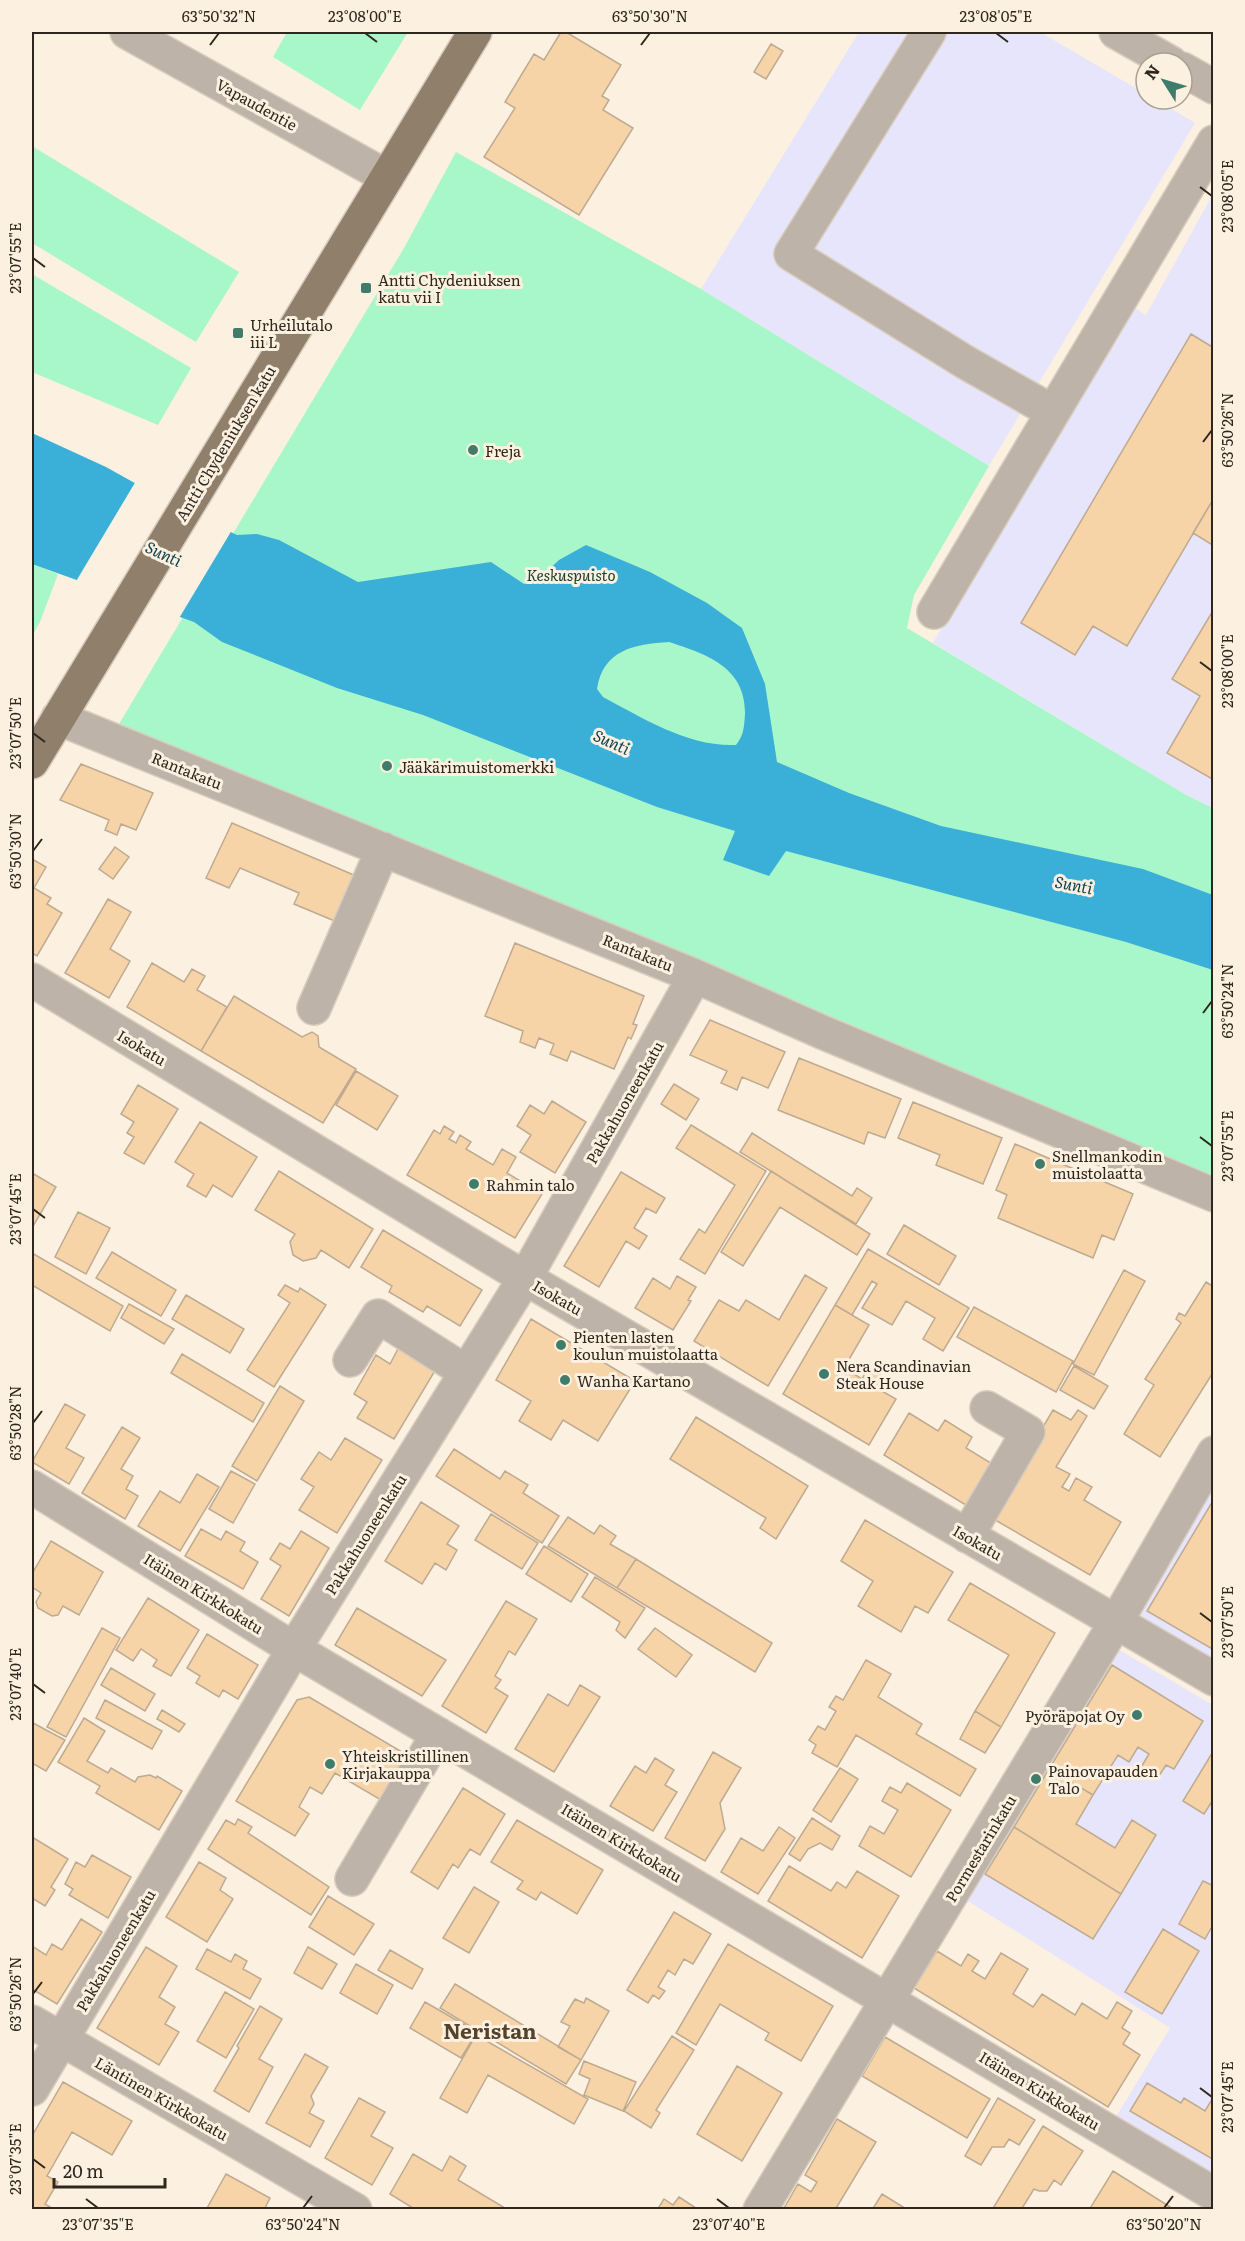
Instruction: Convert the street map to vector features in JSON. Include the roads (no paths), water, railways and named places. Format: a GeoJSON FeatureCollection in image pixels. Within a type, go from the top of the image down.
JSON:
{"type":"FeatureCollection","features":[{"type":"Feature","properties":{"kind":"main road","name":"Antti Chydeniuksen katu"},"geometry":{"type":"LineString","coordinates":[[32,762],[475,32]]}},
{"type":"Feature","properties":{"kind":"street","name":"Vapaudentie"},"geometry":{"type":"LineString","coordinates":[[127,32],[387,177]]}},
{"type":"Feature","properties":{"kind":"street"},"geometry":{"type":"LineString","coordinates":[[929,32],[791,254],[965,362],[1053,412]]}},
{"type":"Feature","properties":{"kind":"street"},"geometry":{"type":"LineString","coordinates":[[1116,32],[1150,51]]}},
{"type":"Feature","properties":{"kind":"street"},"geometry":{"type":"LineString","coordinates":[[1194,76],[1214,87]]}},
{"type":"Feature","properties":{"kind":"street"},"geometry":{"type":"LineString","coordinates":[[934,612],[1214,142]]}},
{"type":"Feature","properties":{"kind":"street","name":"Rantakatu"},"geometry":{"type":"LineString","coordinates":[[58,718],[696,976],[822,1032],[1214,1195]]}},
{"type":"Feature","properties":{"kind":"street"},"geometry":{"type":"LineString","coordinates":[[314,1008],[383,849]]}},
{"type":"Feature","properties":{"kind":"street","name":"Pakkahuoneenkatu"},"geometry":{"type":"LineString","coordinates":[[32,2090],[294,1649],[525,1278],[696,976]]}},
{"type":"Feature","properties":{"kind":"street","name":"Isokatu"},"geometry":{"type":"LineString","coordinates":[[32,980],[525,1278],[1214,1679]]}},
{"type":"Feature","properties":{"kind":"street"},"geometry":{"type":"LineString","coordinates":[[350,1360],[378,1316],[466,1372]]}},
{"type":"Feature","properties":{"kind":"street"},"geometry":{"type":"LineString","coordinates":[[967,1536],[1028,1432],[987,1408]]}},
{"type":"Feature","properties":{"kind":"street","name":"Pormestarinkatu"},"geometry":{"type":"LineString","coordinates":[[760,2210],[1116,1622],[1214,1453]]}},
{"type":"Feature","properties":{"kind":"street","name":"Itäinen Kirkkokatu"},"geometry":{"type":"LineString","coordinates":[[32,1487],[294,1649],[1214,2194]]}},
{"type":"Feature","properties":{"kind":"street"},"geometry":{"type":"LineString","coordinates":[[352,1879],[438,1734]]}},
{"type":"Feature","properties":{"kind":"street","name":"Läntinen Kirkkokatu"},"geometry":{"type":"LineString","coordinates":[[32,2022],[355,2210]]}},
{"type":"Feature","properties":{"kind":"water","name":"Sunti"},"geometry":{"type":"Polygon","coordinates":[[[32,433],[106,467],[176,506],[237,535],[257,534],[279,540],[358,582],[491,562],[524,584],[543,575],[559,560],[586,545],[650,572],[707,603],[742,628],[765,684],[777,762],[849,793],[941,826],[1143,869],[1213,895],[1213,970],[1126,942],[786,851],[769,876],[723,860],[735,831],[657,807],[423,715],[337,688],[222,642],[194,622],[32,564],[32,433]],[[669,642],[632,647],[622,652],[606,665],[597,689],[603,697],[666,730],[701,741],[736,745],[742,734],[745,714],[744,698],[739,685],[731,674],[710,658],[669,642]]]}},
{"type":"Feature","properties":{"kind":"place","name":"Antti Chydeniuksen katu vii I"},"geometry":{"type":"Point","coordinates":[366,288]}},
{"type":"Feature","properties":{"kind":"place","name":"Urheilutalo iii L"},"geometry":{"type":"Point","coordinates":[238,333]}},
{"type":"Feature","properties":{"kind":"place","name":"Freja"},"geometry":{"type":"Point","coordinates":[473,450]}},
{"type":"Feature","properties":{"kind":"place","name":"Jääkärimuistomerkki"},"geometry":{"type":"Point","coordinates":[387,766]}},
{"type":"Feature","properties":{"kind":"place","name":"Snellmankodin muistolaatta"},"geometry":{"type":"Point","coordinates":[1040,1164]}},
{"type":"Feature","properties":{"kind":"place","name":"Rahmin talo"},"geometry":{"type":"Point","coordinates":[474,1184]}},
{"type":"Feature","properties":{"kind":"place","name":"Pienten lasten koulun muistolaatta"},"geometry":{"type":"Point","coordinates":[561,1345]}},
{"type":"Feature","properties":{"kind":"place","name":"Nera Scandinavian Steak House"},"geometry":{"type":"Point","coordinates":[824,1374]}},
{"type":"Feature","properties":{"kind":"place","name":"Wanha Kartano"},"geometry":{"type":"Point","coordinates":[565,1380]}},
{"type":"Feature","properties":{"kind":"place","name":"Pyöräpojat Oy"},"geometry":{"type":"Point","coordinates":[1137,1715]}},
{"type":"Feature","properties":{"kind":"place","name":"Yhteiskristillinen Kirjakauppa"},"geometry":{"type":"Point","coordinates":[330,1764]}},
{"type":"Feature","properties":{"kind":"place","name":"Painovapauden Talo"},"geometry":{"type":"Point","coordinates":[1036,1779]}},
{"type":"Feature","properties":{"kind":"district","name":"Neristan"},"geometry":{"type":"Point","coordinates":[490,2029]}},
{"type":"Feature","properties":{"kind":"park label","name":"Keskuspuisto"},"geometry":{"type":"Point","coordinates":[571,574]}}]}
